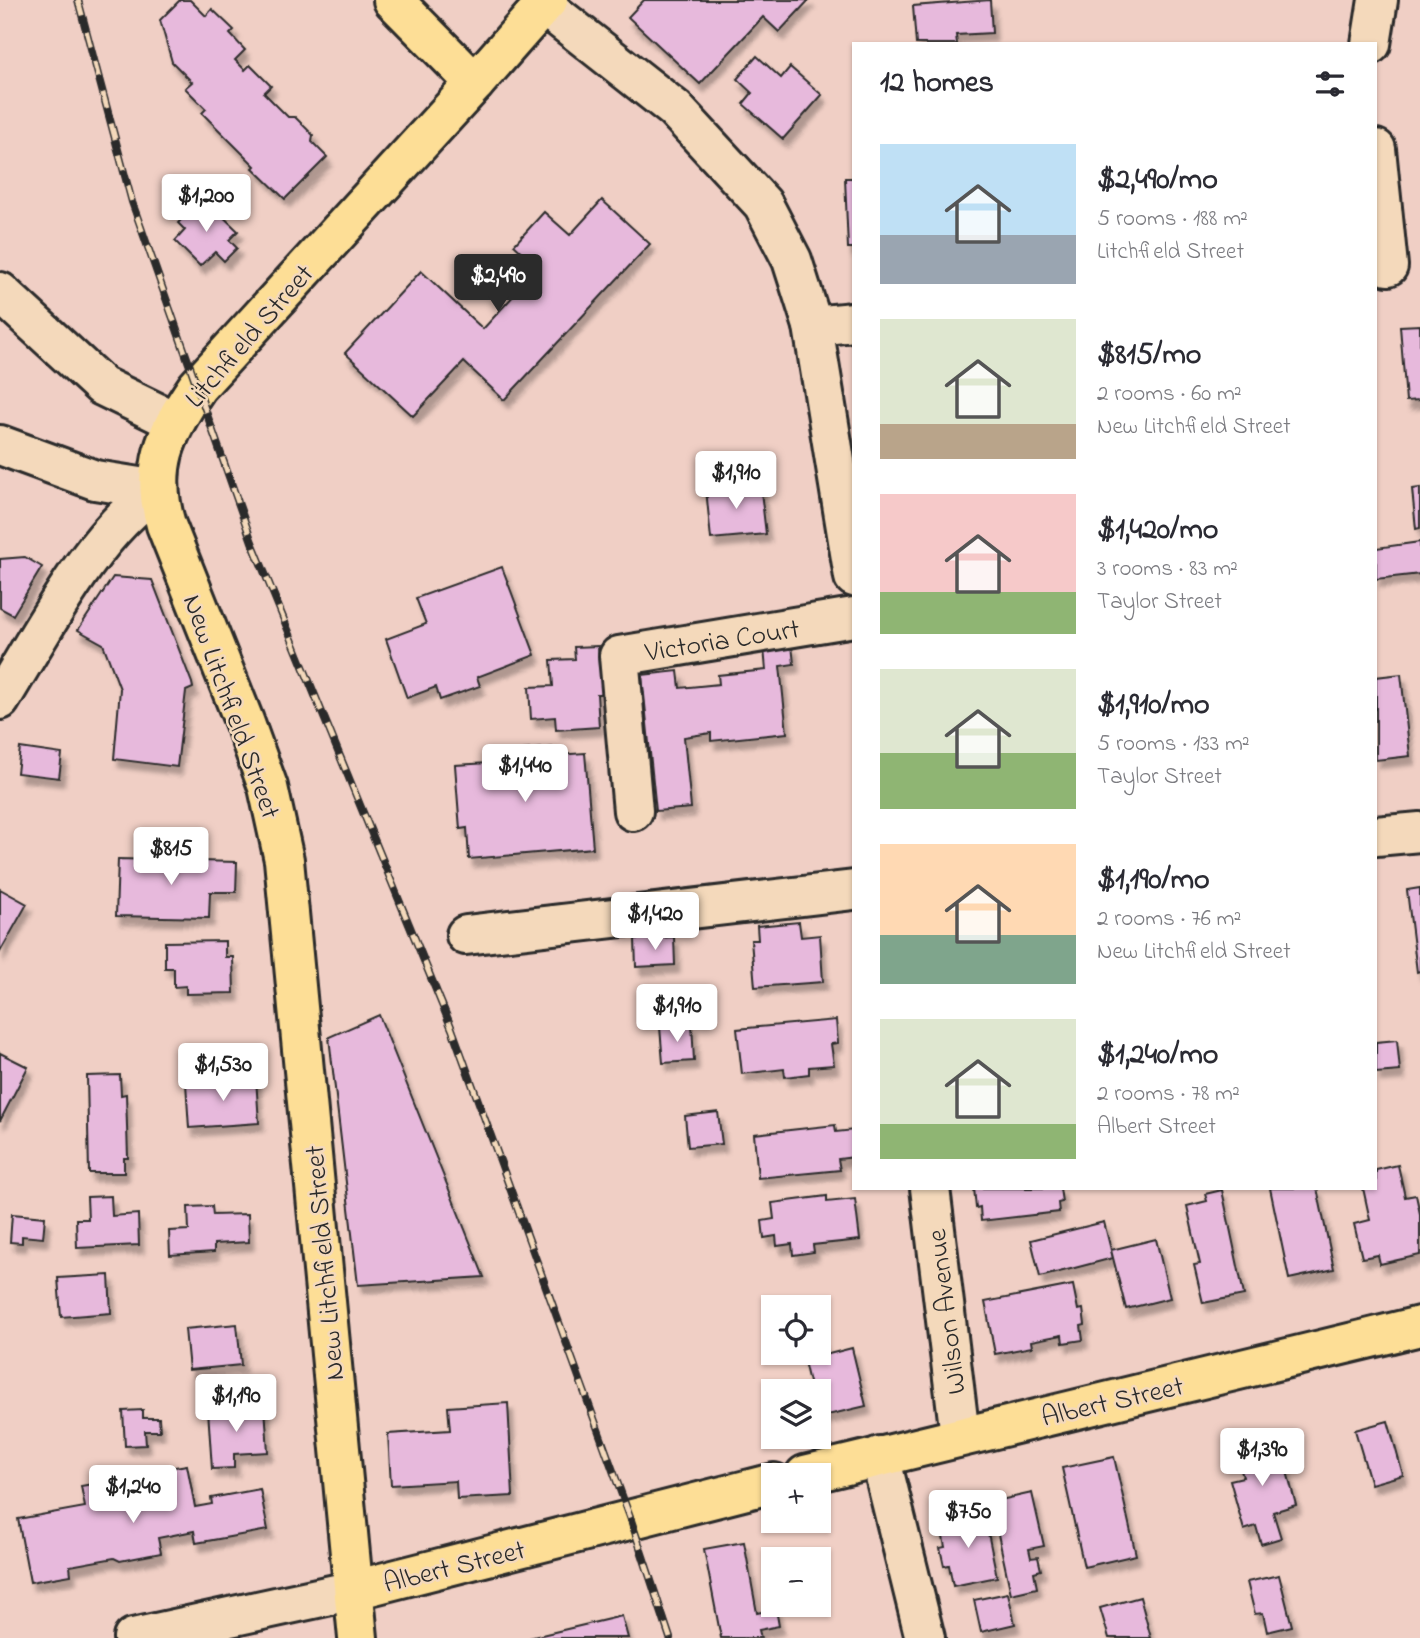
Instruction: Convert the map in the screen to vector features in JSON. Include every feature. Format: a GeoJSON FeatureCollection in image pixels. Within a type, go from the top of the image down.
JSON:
{"type":"FeatureCollection","features":[{"type":"Feature","properties":{"kind":"main road"},"geometry":{"type":"LineString","coordinates":[[393,0],[475,83]]}},
{"type":"Feature","properties":{"kind":"main road","name":"Litchfield Street"},"geometry":{"type":"LineString","coordinates":[[158,490],[161,457],[174,421],[197,387],[546,3]]}},
{"type":"Feature","properties":{"kind":"main road","name":"New Litchfield Street"},"geometry":{"type":"LineString","coordinates":[[158,490],[166,525],[268,787],[284,860],[359,1638]]}},
{"type":"Feature","properties":{"kind":"main road","name":"Albert Street"},"geometry":{"type":"LineString","coordinates":[[831,1468],[1420,1326]]}},
{"type":"Feature","properties":{"kind":"main road","name":"Albert Street"},"geometry":{"type":"LineString","coordinates":[[354,1590],[761,1486]]}},
{"type":"Feature","properties":{"kind":"street"},"geometry":{"type":"LineString","coordinates":[[1371,42],[1378,0]]}},
{"type":"Feature","properties":{"kind":"street"},"geometry":{"type":"LineString","coordinates":[[546,3],[675,109],[763,204],[792,260],[813,327],[852,565]]}},
{"type":"Feature","properties":{"kind":"street"},"geometry":{"type":"LineString","coordinates":[[1377,155],[1395,265]]}},
{"type":"Feature","properties":{"kind":"street"},"geometry":{"type":"LineString","coordinates":[[0,292],[103,386],[174,421]]}},
{"type":"Feature","properties":{"kind":"street"},"geometry":{"type":"LineString","coordinates":[[813,327],[852,322]]}},
{"type":"Feature","properties":{"kind":"street"},"geometry":{"type":"LineString","coordinates":[[0,445],[95,480],[158,490]]}},
{"type":"Feature","properties":{"kind":"street"},"geometry":{"type":"LineString","coordinates":[[0,700],[96,551],[134,508],[158,490]]}},
{"type":"Feature","properties":{"kind":"street","name":"Victoria Court"},"geometry":{"type":"LineString","coordinates":[[633,811],[620,656],[852,617]]}},
{"type":"Feature","properties":{"kind":"street"},"geometry":{"type":"LineString","coordinates":[[1377,836],[1420,832]]}},
{"type":"Feature","properties":{"kind":"street"},"geometry":{"type":"LineString","coordinates":[[466,936],[852,890]]}},
{"type":"Feature","properties":{"kind":"street","name":"Wilson Avenue"},"geometry":{"type":"LineString","coordinates":[[930,1190],[960,1436]]}},
{"type":"Feature","properties":{"kind":"street"},"geometry":{"type":"LineString","coordinates":[[880,1456],[925,1638]]}},
{"type":"Feature","properties":{"kind":"street","name":"Albert Street"},"geometry":{"type":"LineString","coordinates":[[133,1638],[354,1590]]}},
{"type":"Feature","properties":{"kind":"building"},"geometry":{"type":"Polygon","coordinates":[[[180,0],[190,0],[206,16],[212,9],[234,30],[230,34],[245,50],[235,60],[245,70],[250,65],[271,86],[264,93],[288,117],[295,117],[313,135],[312,142],[327,157],[285,199],[202,113],[206,109],[185,88],[192,82],[172,62],[160,20],[180,0]]]}},
{"type":"Feature","properties":{"kind":"building"},"geometry":{"type":"Polygon","coordinates":[[[644,0],[809,0],[779,32],[763,17],[700,84],[628,17],[644,0]]]}},
{"type":"Feature","properties":{"kind":"building"},"geometry":{"type":"Polygon","coordinates":[[[990,0],[992,33],[956,35],[957,42],[916,42],[913,6],[990,0]]]}},
{"type":"Feature","properties":{"kind":"building"},"geometry":{"type":"Polygon","coordinates":[[[757,56],[781,78],[790,67],[822,95],[783,139],[743,104],[752,93],[737,79],[757,56]]]}},
{"type":"Feature","properties":{"kind":"building"},"geometry":{"type":"Polygon","coordinates":[[[845,178],[852,178],[852,248],[848,248],[845,178]]]}},
{"type":"Feature","properties":{"kind":"building"},"geometry":{"type":"Polygon","coordinates":[[[602,200],[650,244],[504,400],[464,362],[413,416],[345,353],[421,271],[483,329],[539,268],[514,245],[544,212],[570,235],[602,200]]]}},
{"type":"Feature","properties":{"kind":"building"},"geometry":{"type":"Polygon","coordinates":[[[199,201],[208,210],[212,206],[238,231],[229,240],[237,248],[224,261],[215,252],[200,266],[175,241],[185,230],[178,223],[199,201]]]}},
{"type":"Feature","properties":{"kind":"building"},"geometry":{"type":"Polygon","coordinates":[[[1420,325],[1420,400],[1406,401],[1400,326],[1420,325]]]}},
{"type":"Feature","properties":{"kind":"building"},"geometry":{"type":"Polygon","coordinates":[[[760,483],[766,534],[711,539],[706,489],[760,483]]]}},
{"type":"Feature","properties":{"kind":"building"},"geometry":{"type":"Polygon","coordinates":[[[1420,488],[1420,528],[1416,529],[1412,489],[1420,488]]]}},
{"type":"Feature","properties":{"kind":"building"},"geometry":{"type":"Polygon","coordinates":[[[1420,542],[1420,574],[1377,579],[1377,548],[1420,542]]]}},
{"type":"Feature","properties":{"kind":"building"},"geometry":{"type":"Polygon","coordinates":[[[25,557],[42,567],[13,615],[0,608],[0,559],[25,557]]]}},
{"type":"Feature","properties":{"kind":"building"},"geometry":{"type":"Polygon","coordinates":[[[502,567],[535,655],[477,677],[480,686],[440,700],[436,687],[407,698],[386,639],[426,624],[416,598],[502,567]]]}},
{"type":"Feature","properties":{"kind":"building"},"geometry":{"type":"Polygon","coordinates":[[[113,577],[152,580],[192,683],[193,688],[186,691],[177,767],[114,759],[120,689],[103,644],[78,630],[113,577]]]}},
{"type":"Feature","properties":{"kind":"building"},"geometry":{"type":"Polygon","coordinates":[[[792,645],[794,664],[780,666],[787,733],[711,741],[711,733],[684,737],[691,808],[656,811],[642,675],[678,671],[680,688],[719,684],[718,675],[766,670],[764,648],[792,645]]]}},
{"type":"Feature","properties":{"kind":"building"},"geometry":{"type":"Polygon","coordinates":[[[598,646],[599,667],[604,666],[606,694],[597,694],[599,727],[556,730],[555,717],[531,719],[529,687],[553,686],[551,660],[575,659],[574,647],[598,646]]]}},
{"type":"Feature","properties":{"kind":"building"},"geometry":{"type":"Polygon","coordinates":[[[1401,674],[1410,756],[1377,760],[1377,677],[1401,674]]]}},
{"type":"Feature","properties":{"kind":"building"},"geometry":{"type":"Polygon","coordinates":[[[557,747],[557,755],[585,753],[593,848],[469,859],[467,828],[460,829],[455,765],[489,763],[489,757],[513,755],[512,751],[557,747]]]}},
{"type":"Feature","properties":{"kind":"building"},"geometry":{"type":"Polygon","coordinates":[[[20,748],[62,754],[59,778],[17,773],[20,748]]]}},
{"type":"Feature","properties":{"kind":"building"},"geometry":{"type":"Polygon","coordinates":[[[118,859],[237,862],[236,892],[210,892],[209,918],[116,916],[118,859]]]}},
{"type":"Feature","properties":{"kind":"building"},"geometry":{"type":"Polygon","coordinates":[[[1420,888],[1420,971],[1417,972],[1407,890],[1420,888]]]}},
{"type":"Feature","properties":{"kind":"building"},"geometry":{"type":"Polygon","coordinates":[[[0,889],[27,904],[0,952],[0,889]]]}},
{"type":"Feature","properties":{"kind":"building"},"geometry":{"type":"Polygon","coordinates":[[[799,922],[801,937],[820,935],[823,982],[755,987],[751,940],[758,940],[757,926],[799,922]]]}},
{"type":"Feature","properties":{"kind":"building"},"geometry":{"type":"Polygon","coordinates":[[[674,937],[675,965],[636,967],[635,939],[674,937]]]}},
{"type":"Feature","properties":{"kind":"building"},"geometry":{"type":"Polygon","coordinates":[[[225,941],[225,957],[233,957],[234,993],[186,994],[186,986],[174,987],[174,968],[165,968],[165,942],[225,941]]]}},
{"type":"Feature","properties":{"kind":"building"},"geometry":{"type":"Polygon","coordinates":[[[379,1015],[484,1277],[358,1285],[329,1037],[379,1015]]]}},
{"type":"Feature","properties":{"kind":"building"},"geometry":{"type":"Polygon","coordinates":[[[836,1020],[838,1043],[831,1044],[834,1065],[809,1067],[809,1074],[785,1077],[784,1069],[742,1074],[737,1029],[836,1020]]]}},
{"type":"Feature","properties":{"kind":"building"},"geometry":{"type":"Polygon","coordinates":[[[692,1024],[694,1061],[663,1063],[660,1027],[692,1024]]]}},
{"type":"Feature","properties":{"kind":"building"},"geometry":{"type":"Polygon","coordinates":[[[1397,1040],[1400,1071],[1377,1073],[1377,1042],[1397,1040]]]}},
{"type":"Feature","properties":{"kind":"building"},"geometry":{"type":"Polygon","coordinates":[[[0,1053],[28,1067],[0,1121],[0,1053]]]}},
{"type":"Feature","properties":{"kind":"building"},"geometry":{"type":"Polygon","coordinates":[[[120,1075],[121,1095],[126,1094],[128,1158],[124,1158],[124,1173],[89,1173],[87,1076],[120,1075]]]}},
{"type":"Feature","properties":{"kind":"building"},"geometry":{"type":"Polygon","coordinates":[[[256,1078],[259,1123],[189,1128],[186,1083],[256,1078]]]}},
{"type":"Feature","properties":{"kind":"building"},"geometry":{"type":"Polygon","coordinates":[[[718,1112],[722,1144],[688,1147],[685,1116],[718,1112]]]}},
{"type":"Feature","properties":{"kind":"building"},"geometry":{"type":"Polygon","coordinates":[[[835,1125],[836,1132],[852,1130],[852,1157],[838,1159],[840,1170],[758,1178],[754,1134],[835,1125]]]}},
{"type":"Feature","properties":{"kind":"building"},"geometry":{"type":"Polygon","coordinates":[[[1398,1165],[1405,1197],[1416,1195],[1420,1214],[1420,1255],[1380,1264],[1378,1255],[1362,1258],[1354,1224],[1370,1220],[1363,1190],[1377,1190],[1377,1170],[1398,1165]]]}},
{"type":"Feature","properties":{"kind":"building"},"geometry":{"type":"Polygon","coordinates":[[[974,1190],[1060,1190],[1062,1202],[1058,1203],[1059,1212],[981,1221],[980,1207],[976,1208],[974,1190]]]}},
{"type":"Feature","properties":{"kind":"building"},"geometry":{"type":"Polygon","coordinates":[[[1222,1190],[1244,1295],[1203,1303],[1194,1265],[1200,1264],[1187,1206],[1207,1201],[1205,1194],[1222,1190]]]}},
{"type":"Feature","properties":{"kind":"building"},"geometry":{"type":"Polygon","coordinates":[[[1270,1190],[1317,1190],[1334,1269],[1289,1279],[1270,1190]]]}},
{"type":"Feature","properties":{"kind":"building"},"geometry":{"type":"Polygon","coordinates":[[[111,1196],[112,1216],[138,1214],[139,1245],[77,1248],[76,1219],[88,1219],[87,1197],[111,1196]]]}},
{"type":"Feature","properties":{"kind":"building"},"geometry":{"type":"Polygon","coordinates":[[[827,1196],[827,1202],[855,1199],[860,1240],[813,1245],[814,1252],[793,1255],[792,1244],[777,1246],[776,1236],[764,1238],[762,1221],[774,1219],[772,1203],[827,1196]]]}},
{"type":"Feature","properties":{"kind":"building"},"geometry":{"type":"Polygon","coordinates":[[[212,1206],[213,1215],[248,1214],[249,1242],[214,1244],[214,1252],[170,1255],[169,1231],[189,1230],[188,1207],[212,1206]]]}},
{"type":"Feature","properties":{"kind":"building"},"geometry":{"type":"Polygon","coordinates":[[[12,1214],[45,1217],[43,1238],[22,1236],[22,1243],[10,1242],[12,1214]]]}},
{"type":"Feature","properties":{"kind":"building"},"geometry":{"type":"Polygon","coordinates":[[[1104,1222],[1113,1258],[1040,1277],[1031,1240],[1104,1222]]]}},
{"type":"Feature","properties":{"kind":"building"},"geometry":{"type":"Polygon","coordinates":[[[1156,1239],[1170,1298],[1126,1309],[1111,1250],[1156,1239]]]}},
{"type":"Feature","properties":{"kind":"building"},"geometry":{"type":"Polygon","coordinates":[[[109,1275],[111,1313],[61,1317],[58,1278],[109,1275]]]}},
{"type":"Feature","properties":{"kind":"building"},"geometry":{"type":"Polygon","coordinates":[[[1073,1285],[1078,1310],[1083,1309],[1083,1340],[1063,1343],[1062,1335],[1031,1341],[1032,1347],[995,1354],[985,1302],[1073,1285]]]}},
{"type":"Feature","properties":{"kind":"building"},"geometry":{"type":"Polygon","coordinates":[[[237,1324],[241,1365],[189,1370],[185,1329],[237,1324]]]}},
{"type":"Feature","properties":{"kind":"building"},"geometry":{"type":"Polygon","coordinates":[[[852,1348],[866,1406],[831,1414],[831,1379],[808,1379],[805,1365],[831,1365],[831,1353],[852,1348]]]}},
{"type":"Feature","properties":{"kind":"building"},"geometry":{"type":"Polygon","coordinates":[[[508,1403],[513,1496],[457,1499],[456,1481],[391,1485],[388,1434],[450,1430],[448,1407],[508,1403]]]}},
{"type":"Feature","properties":{"kind":"building"},"geometry":{"type":"Polygon","coordinates":[[[265,1407],[268,1452],[234,1454],[234,1468],[212,1469],[208,1410],[265,1407]]]}},
{"type":"Feature","properties":{"kind":"building"},"geometry":{"type":"Polygon","coordinates":[[[143,1410],[143,1418],[159,1418],[160,1431],[145,1431],[146,1445],[125,1446],[123,1411],[143,1410]]]}},
{"type":"Feature","properties":{"kind":"building"},"geometry":{"type":"Polygon","coordinates":[[[1388,1421],[1403,1475],[1371,1484],[1355,1430],[1388,1421]]]}},
{"type":"Feature","properties":{"kind":"building"},"geometry":{"type":"Polygon","coordinates":[[[1278,1438],[1296,1505],[1273,1512],[1281,1538],[1261,1544],[1256,1526],[1244,1530],[1230,1480],[1243,1477],[1235,1450],[1278,1438]]]}},
{"type":"Feature","properties":{"kind":"building"},"geometry":{"type":"Polygon","coordinates":[[[1114,1457],[1136,1555],[1084,1567],[1062,1468],[1114,1457]]]}},
{"type":"Feature","properties":{"kind":"building"},"geometry":{"type":"Polygon","coordinates":[[[187,1465],[195,1507],[212,1504],[211,1498],[260,1489],[268,1530],[196,1543],[194,1531],[158,1538],[161,1553],[120,1561],[114,1558],[70,1566],[71,1575],[30,1582],[18,1519],[85,1507],[81,1486],[109,1481],[112,1496],[172,1485],[169,1468],[187,1465]]]}},
{"type":"Feature","properties":{"kind":"building"},"geometry":{"type":"Polygon","coordinates":[[[1032,1493],[1044,1546],[1029,1549],[1031,1558],[1038,1557],[1041,1570],[1034,1572],[1037,1588],[1011,1594],[991,1502],[1032,1493]]]}},
{"type":"Feature","properties":{"kind":"building"},"geometry":{"type":"Polygon","coordinates":[[[984,1513],[997,1577],[953,1586],[949,1565],[944,1566],[940,1548],[945,1547],[940,1522],[984,1513]]]}},
{"type":"Feature","properties":{"kind":"building"},"geometry":{"type":"Polygon","coordinates":[[[744,1542],[757,1613],[761,1612],[761,1617],[777,1617],[779,1626],[759,1630],[761,1638],[721,1638],[704,1549],[744,1542]]]}},
{"type":"Feature","properties":{"kind":"building"},"geometry":{"type":"Polygon","coordinates":[[[1279,1575],[1292,1626],[1267,1632],[1263,1613],[1255,1614],[1247,1582],[1279,1575]]]}},
{"type":"Feature","properties":{"kind":"building"},"geometry":{"type":"Polygon","coordinates":[[[1008,1593],[1015,1624],[981,1632],[974,1600],[1008,1593]]]}},
{"type":"Feature","properties":{"kind":"building"},"geometry":{"type":"Polygon","coordinates":[[[1140,1597],[1151,1638],[1109,1638],[1100,1608],[1140,1597]]]}},
{"type":"Feature","properties":{"kind":"building"},"geometry":{"type":"Polygon","coordinates":[[[622,1616],[628,1638],[529,1638],[622,1616]]]}},
{"type":"Feature","properties":{"kind":"railway"},"geometry":{"type":"LineString","coordinates":[[78,0],[132,202],[252,542],[452,1029],[631,1520],[670,1638]]}}]}
